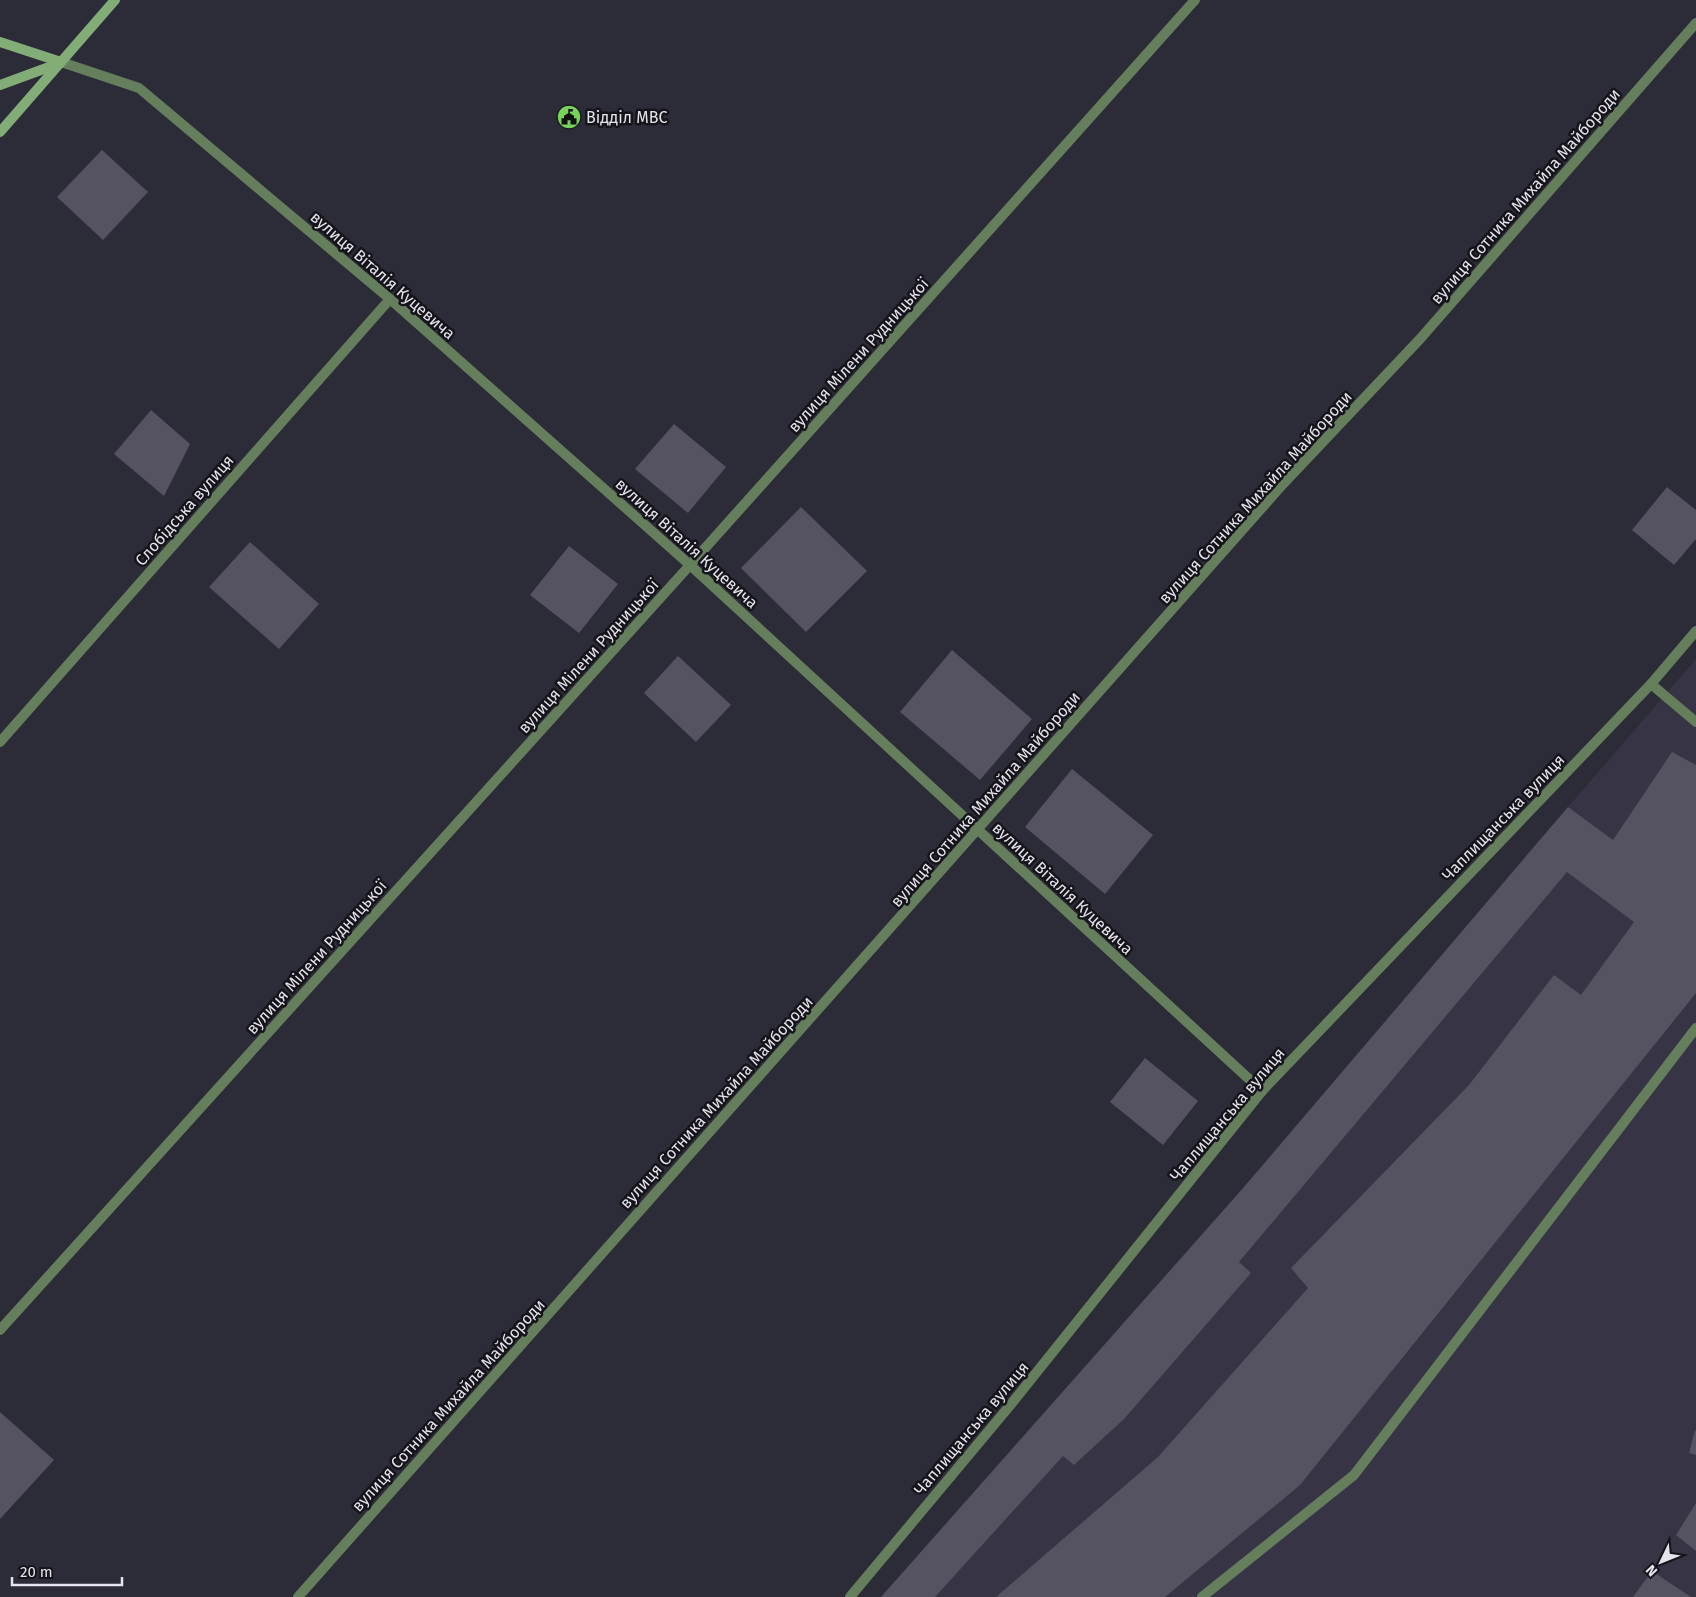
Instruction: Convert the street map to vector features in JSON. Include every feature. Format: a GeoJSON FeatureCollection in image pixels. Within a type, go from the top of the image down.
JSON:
{"type":"FeatureCollection","features":[{"type":"Feature","properties":{"kind":"main road"},"geometry":{"type":"LineString","coordinates":[[0,132],[116,0]]}},
{"type":"Feature","properties":{"kind":"main road"},"geometry":{"type":"LineString","coordinates":[[0,42],[61,62]]}},
{"type":"Feature","properties":{"kind":"main road"},"geometry":{"type":"LineString","coordinates":[[0,85],[61,62]]}},
{"type":"Feature","properties":{"kind":"street","name":"вулиця Мілени Рудницької"},"geometry":{"type":"LineString","coordinates":[[0,1330],[690,565],[1195,0]]}},
{"type":"Feature","properties":{"kind":"street","name":"вулиця Сотника Михайла Майбороди"},"geometry":{"type":"LineString","coordinates":[[298,1597],[1283,484],[1420,339],[1696,22]]}},
{"type":"Feature","properties":{"kind":"street","name":"вулиця Віталія Куцевича"},"geometry":{"type":"LineString","coordinates":[[61,62],[138,88],[390,299],[690,565],[1262,1092]]}},
{"type":"Feature","properties":{"kind":"street","name":"Слобідська вулиця"},"geometry":{"type":"LineString","coordinates":[[0,742],[390,299]]}},
{"type":"Feature","properties":{"kind":"street","name":"Чаплищанська вулиця"},"geometry":{"type":"LineString","coordinates":[[850,1597],[1012,1403],[1262,1092],[1651,684],[1696,632]]}},
{"type":"Feature","properties":{"kind":"street"},"geometry":{"type":"LineString","coordinates":[[1651,684],[1696,722]]}},
{"type":"Feature","properties":{"kind":"street"},"geometry":{"type":"LineString","coordinates":[[1202,1597],[1354,1474],[1696,1028]]}},
{"type":"Feature","properties":{"kind":"shaded area"},"geometry":{"type":"Polygon","coordinates":[[[1696,659],[1696,1597],[881,1597],[1244,1187],[1696,659]]]}},
{"type":"Feature","properties":{"kind":"building"},"geometry":{"type":"Polygon","coordinates":[[[102,150],[148,192],[103,240],[57,197],[102,150]]]}},
{"type":"Feature","properties":{"kind":"building"},"geometry":{"type":"Polygon","coordinates":[[[151,410],[190,444],[164,496],[114,454],[151,410]]]}},
{"type":"Feature","properties":{"kind":"building"},"geometry":{"type":"Polygon","coordinates":[[[674,424],[726,467],[688,513],[635,469],[674,424]]]}},
{"type":"Feature","properties":{"kind":"building"},"geometry":{"type":"Polygon","coordinates":[[[1667,487],[1696,510],[1696,539],[1674,565],[1632,530],[1667,487]]]}},
{"type":"Feature","properties":{"kind":"building"},"geometry":{"type":"Polygon","coordinates":[[[801,507],[867,571],[806,632],[741,568],[801,507]]]}},
{"type":"Feature","properties":{"kind":"building"},"geometry":{"type":"Polygon","coordinates":[[[250,542],[319,604],[279,649],[209,587],[250,542]]]}},
{"type":"Feature","properties":{"kind":"building"},"geometry":{"type":"Polygon","coordinates":[[[569,546],[618,584],[579,633],[530,595],[569,546]]]}},
{"type":"Feature","properties":{"kind":"building"},"geometry":{"type":"Polygon","coordinates":[[[952,650],[1032,719],[980,780],[900,712],[952,650]]]}},
{"type":"Feature","properties":{"kind":"building"},"geometry":{"type":"Polygon","coordinates":[[[678,656],[731,705],[696,742],[644,693],[678,656]]]}},
{"type":"Feature","properties":{"kind":"building"},"geometry":{"type":"Polygon","coordinates":[[[1672,752],[1696,765],[1696,993],[1300,1485],[1165,1597],[996,1597],[1158,1457],[1308,1288],[1291,1268],[1469,1085],[1554,975],[1581,995],[1634,922],[1567,872],[1239,1262],[1251,1273],[1124,1419],[1074,1465],[1063,1456],[935,1597],[881,1597],[1244,1187],[1568,807],[1613,840],[1672,752]]]}},
{"type":"Feature","properties":{"kind":"building"},"geometry":{"type":"Polygon","coordinates":[[[1072,769],[1153,835],[1105,894],[1025,827],[1072,769]]]}},
{"type":"Feature","properties":{"kind":"building"},"geometry":{"type":"Polygon","coordinates":[[[1145,1058],[1198,1101],[1163,1145],[1110,1102],[1145,1058]]]}},
{"type":"Feature","properties":{"kind":"building"},"geometry":{"type":"Polygon","coordinates":[[[0,1412],[54,1460],[0,1519],[0,1412]]]}},
{"type":"Feature","properties":{"kind":"building"},"geometry":{"type":"Polygon","coordinates":[[[1696,1431],[1696,1455],[1689,1453],[1696,1431]]]}},
{"type":"Feature","properties":{"kind":"building"},"geometry":{"type":"Polygon","coordinates":[[[1696,1503],[1696,1551],[1676,1535],[1696,1503]]]}},
{"type":"Feature","properties":{"kind":"building"},"geometry":{"type":"Polygon","coordinates":[[[1652,1571],[1691,1597],[1633,1597],[1652,1571]]]}},
{"type":"Feature","properties":{"kind":"place","name":"Відділ МВС"},"geometry":{"type":"Point","coordinates":[569,117]}}]}
